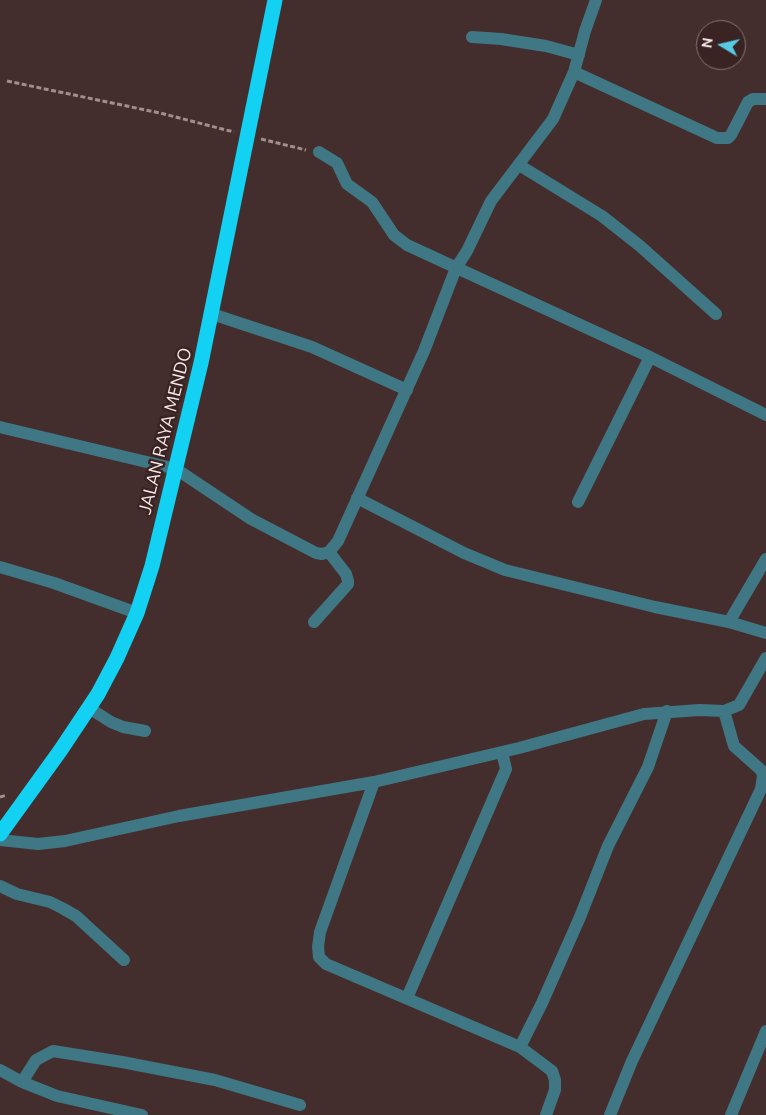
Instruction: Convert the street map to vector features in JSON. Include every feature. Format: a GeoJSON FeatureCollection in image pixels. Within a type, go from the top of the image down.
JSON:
{"type":"FeatureCollection","features":[{"type":"Feature","properties":{"kind":"highway","name":"JALAN RAYA MENDO"},"geometry":{"type":"LineString","coordinates":[[0,834],[89,708],[117,658],[137,613],[152,566],[212,314],[275,0]]}},
{"type":"Feature","properties":{"kind":"street"},"geometry":{"type":"LineString","coordinates":[[0,427],[176,469],[267,527],[316,553],[329,552],[338,541],[407,390],[456,268],[467,251],[492,201],[553,118],[574,72],[596,0]]}},
{"type":"Feature","properties":{"kind":"street"},"geometry":{"type":"LineString","coordinates":[[472,37],[501,39],[546,46],[579,55]]}},
{"type":"Feature","properties":{"kind":"street"},"geometry":{"type":"LineString","coordinates":[[574,72],[717,138],[728,138],[731,135],[748,102],[753,99],[766,98]]}},
{"type":"Feature","properties":{"kind":"street"},"geometry":{"type":"LineString","coordinates":[[319,152],[337,163],[347,184],[372,202],[394,235],[407,245],[766,414]]}},
{"type":"Feature","properties":{"kind":"street"},"geometry":{"type":"LineString","coordinates":[[519,165],[602,216],[640,246],[716,314]]}},
{"type":"Feature","properties":{"kind":"street"},"geometry":{"type":"LineString","coordinates":[[212,314],[312,347],[407,390]]}},
{"type":"Feature","properties":{"kind":"street"},"geometry":{"type":"LineString","coordinates":[[578,502],[650,358]]}},
{"type":"Feature","properties":{"kind":"street"},"geometry":{"type":"LineString","coordinates":[[358,498],[464,554],[505,570],[655,607],[729,622],[766,633]]}},
{"type":"Feature","properties":{"kind":"street"},"geometry":{"type":"LineString","coordinates":[[314,622],[348,584],[346,574],[329,552]]}},
{"type":"Feature","properties":{"kind":"street"},"geometry":{"type":"LineString","coordinates":[[729,622],[766,559]]}},
{"type":"Feature","properties":{"kind":"street"},"geometry":{"type":"LineString","coordinates":[[0,567],[54,583],[137,613]]}},
{"type":"Feature","properties":{"kind":"street"},"geometry":{"type":"LineString","coordinates":[[0,840],[38,844],[65,841],[180,816],[374,782],[502,752],[644,714],[667,711],[724,711],[739,705],[766,658]]}},
{"type":"Feature","properties":{"kind":"street"},"geometry":{"type":"LineString","coordinates":[[89,708],[111,722],[123,727],[144,731]]}},
{"type":"Feature","properties":{"kind":"street"},"geometry":{"type":"LineString","coordinates":[[520,1047],[580,917],[608,846],[648,767],[667,711]]}},
{"type":"Feature","properties":{"kind":"street"},"geometry":{"type":"LineString","coordinates":[[610,1115],[632,1061],[764,790],[761,770],[734,746],[724,711]]}},
{"type":"Feature","properties":{"kind":"street"},"geometry":{"type":"LineString","coordinates":[[407,998],[506,770],[502,752]]}},
{"type":"Feature","properties":{"kind":"street"},"geometry":{"type":"LineString","coordinates":[[374,782],[320,932],[319,957],[326,964],[520,1047],[552,1070],[555,1090],[546,1115]]}},
{"type":"Feature","properties":{"kind":"street"},"geometry":{"type":"LineString","coordinates":[[0,886],[17,894],[50,902],[76,916],[124,960]]}},
{"type":"Feature","properties":{"kind":"street"},"geometry":{"type":"LineString","coordinates":[[731,1115],[766,1031]]}},
{"type":"Feature","properties":{"kind":"street"},"geometry":{"type":"LineString","coordinates":[[22,1082],[36,1060],[53,1052],[122,1062],[215,1080],[300,1105]]}},
{"type":"Feature","properties":{"kind":"street"},"geometry":{"type":"LineString","coordinates":[[0,1070],[22,1082],[57,1096],[142,1115]]}},
{"type":"Feature","properties":{"kind":"path"},"geometry":{"type":"LineString","coordinates":[[7,81],[160,113],[319,152]]}}]}
